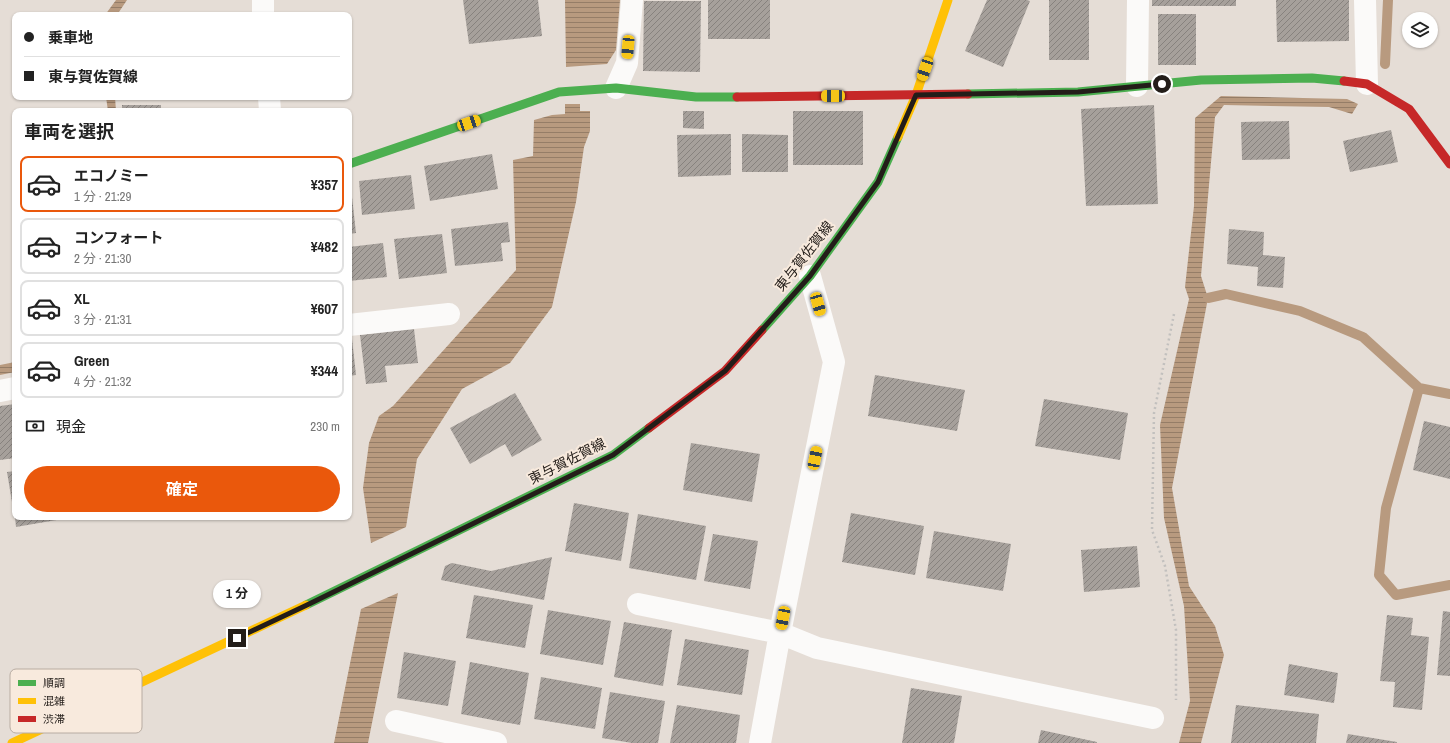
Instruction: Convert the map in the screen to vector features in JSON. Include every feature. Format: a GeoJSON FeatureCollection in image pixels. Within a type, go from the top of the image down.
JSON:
{"type":"FeatureCollection","features":[{"type":"Feature","properties":{"kind":"main road","name":"東与賀佐賀線"},"geometry":{"type":"LineString","coordinates":[[142,682],[307,605],[613,455],[725,371],[810,276],[878,182],[916,95],[948,0]]}},
{"type":"Feature","properties":{"kind":"main road"},"geometry":{"type":"LineString","coordinates":[[352,163],[559,92],[616,88],[696,97],[1078,92],[1201,80],[1312,78],[1367,84],[1409,109],[1450,164]]}},
{"type":"Feature","properties":{"kind":"main road","name":"東与賀佐賀線"},"geometry":{"type":"LineString","coordinates":[[12,743],[33,733]]}},
{"type":"Feature","properties":{"kind":"street"},"geometry":{"type":"LineString","coordinates":[[263,0],[263,12]]}},
{"type":"Feature","properties":{"kind":"street"},"geometry":{"type":"LineString","coordinates":[[616,88],[627,63],[632,0]]}},
{"type":"Feature","properties":{"kind":"street"},"geometry":{"type":"LineString","coordinates":[[1137,86],[1138,0]]}},
{"type":"Feature","properties":{"kind":"street"},"geometry":{"type":"LineString","coordinates":[[1365,0],[1367,84]]}},
{"type":"Feature","properties":{"kind":"street"},"geometry":{"type":"LineString","coordinates":[[760,743],[780,633],[834,362],[810,276]]}},
{"type":"Feature","properties":{"kind":"street"},"geometry":{"type":"LineString","coordinates":[[352,325],[449,314]]}},
{"type":"Feature","properties":{"kind":"street"},"geometry":{"type":"LineString","coordinates":[[0,391],[12,389]]}},
{"type":"Feature","properties":{"kind":"street"},"geometry":{"type":"LineString","coordinates":[[638,604],[780,633],[817,648],[1153,718]]}},
{"type":"Feature","properties":{"kind":"street"},"geometry":{"type":"LineString","coordinates":[[396,721],[496,743]]}},
{"type":"Feature","properties":{"kind":"path"},"geometry":{"type":"LineString","coordinates":[[1174,314],[1154,413],[1152,530],[1165,566],[1176,630],[1176,707]]}},
{"type":"Feature","properties":{"kind":"shaded area"},"geometry":{"type":"Polygon","coordinates":[[[116,0],[127,0],[119,12],[107,12],[116,0]]]}},
{"type":"Feature","properties":{"kind":"shaded area"},"geometry":{"type":"Polygon","coordinates":[[[565,0],[620,0],[616,50],[607,64],[566,67],[565,0]]]}},
{"type":"Feature","properties":{"kind":"shaded area"},"geometry":{"type":"Polygon","coordinates":[[[1221,96],[1347,99],[1358,104],[1352,114],[1329,107],[1224,105],[1215,117],[1201,276],[1208,298],[1172,488],[1189,586],[1215,626],[1224,655],[1201,743],[1179,743],[1190,701],[1184,606],[1164,518],[1160,425],[1189,299],[1185,287],[1194,206],[1195,118],[1221,96]]]}},
{"type":"Feature","properties":{"kind":"shaded area"},"geometry":{"type":"Polygon","coordinates":[[[106,100],[115,100],[116,108],[108,108],[106,100]]]}},
{"type":"Feature","properties":{"kind":"shaded area"},"geometry":{"type":"Polygon","coordinates":[[[565,104],[580,104],[580,111],[590,111],[590,131],[584,147],[576,202],[552,307],[510,363],[462,389],[417,459],[406,527],[371,543],[363,488],[369,443],[379,416],[393,406],[516,270],[513,160],[533,156],[534,120],[552,115],[565,114],[565,104]]]}},
{"type":"Feature","properties":{"kind":"shaded area"},"geometry":{"type":"Polygon","coordinates":[[[12,363],[12,373],[0,375],[0,365],[12,363]]]}},
{"type":"Feature","properties":{"kind":"shaded area"},"geometry":{"type":"Polygon","coordinates":[[[398,593],[368,743],[334,743],[361,609],[398,593]]]}},
{"type":"Feature","properties":{"kind":"building"},"geometry":{"type":"Polygon","coordinates":[[[463,0],[538,0],[542,36],[469,44],[463,0]]]}},
{"type":"Feature","properties":{"kind":"building"},"geometry":{"type":"Polygon","coordinates":[[[708,0],[770,0],[770,39],[708,39],[708,0]]]}},
{"type":"Feature","properties":{"kind":"building"},"geometry":{"type":"Polygon","coordinates":[[[987,0],[1030,1],[1003,67],[965,51],[987,0]]]}},
{"type":"Feature","properties":{"kind":"building"},"geometry":{"type":"Polygon","coordinates":[[[1049,0],[1089,0],[1089,60],[1049,60],[1049,0]]]}},
{"type":"Feature","properties":{"kind":"building"},"geometry":{"type":"Polygon","coordinates":[[[1152,0],[1236,0],[1236,6],[1152,6],[1152,0]]]}},
{"type":"Feature","properties":{"kind":"building"},"geometry":{"type":"Polygon","coordinates":[[[1276,0],[1349,0],[1349,41],[1277,42],[1276,0]]]}},
{"type":"Feature","properties":{"kind":"building"},"geometry":{"type":"Polygon","coordinates":[[[644,1],[701,1],[700,72],[643,71],[644,1]]]}},
{"type":"Feature","properties":{"kind":"building"},"geometry":{"type":"Polygon","coordinates":[[[1158,14],[1196,14],[1196,65],[1158,65],[1158,14]]]}},
{"type":"Feature","properties":{"kind":"building"},"geometry":{"type":"Polygon","coordinates":[[[122,105],[161,105],[161,108],[122,108],[122,105]]]}},
{"type":"Feature","properties":{"kind":"building"},"geometry":{"type":"Polygon","coordinates":[[[1154,105],[1158,204],[1086,206],[1081,109],[1154,105]]]}},
{"type":"Feature","properties":{"kind":"building"},"geometry":{"type":"Polygon","coordinates":[[[683,111],[704,111],[704,129],[683,128],[683,111]]]}},
{"type":"Feature","properties":{"kind":"building"},"geometry":{"type":"Polygon","coordinates":[[[793,111],[863,111],[863,165],[793,165],[793,111]]]}},
{"type":"Feature","properties":{"kind":"building"},"geometry":{"type":"Polygon","coordinates":[[[1289,121],[1290,159],[1242,160],[1241,122],[1289,121]]]}},
{"type":"Feature","properties":{"kind":"building"},"geometry":{"type":"Polygon","coordinates":[[[1391,130],[1398,162],[1350,172],[1343,141],[1391,130]]]}},
{"type":"Feature","properties":{"kind":"building"},"geometry":{"type":"Polygon","coordinates":[[[731,134],[731,175],[678,177],[677,135],[731,134]]]}},
{"type":"Feature","properties":{"kind":"building"},"geometry":{"type":"Polygon","coordinates":[[[742,134],[788,135],[788,172],[742,172],[742,134]]]}},
{"type":"Feature","properties":{"kind":"building"},"geometry":{"type":"Polygon","coordinates":[[[492,154],[498,189],[430,201],[424,166],[492,154]]]}},
{"type":"Feature","properties":{"kind":"building"},"geometry":{"type":"Polygon","coordinates":[[[411,175],[415,209],[362,215],[359,181],[411,175]]]}},
{"type":"Feature","properties":{"kind":"building"},"geometry":{"type":"Polygon","coordinates":[[[352,197],[356,233],[352,234],[352,197]]]}},
{"type":"Feature","properties":{"kind":"building"},"geometry":{"type":"Polygon","coordinates":[[[508,222],[510,242],[501,243],[503,261],[455,266],[451,229],[508,222]]]}},
{"type":"Feature","properties":{"kind":"building"},"geometry":{"type":"Polygon","coordinates":[[[1229,229],[1264,232],[1263,255],[1285,257],[1283,288],[1257,286],[1258,267],[1227,264],[1229,229]]]}},
{"type":"Feature","properties":{"kind":"building"},"geometry":{"type":"Polygon","coordinates":[[[442,234],[447,273],[399,279],[394,239],[442,234]]]}},
{"type":"Feature","properties":{"kind":"building"},"geometry":{"type":"Polygon","coordinates":[[[383,243],[387,277],[352,281],[352,247],[383,243]]]}},
{"type":"Feature","properties":{"kind":"building"},"geometry":{"type":"Polygon","coordinates":[[[414,329],[418,363],[385,366],[387,382],[366,384],[360,335],[414,329]]]}},
{"type":"Feature","properties":{"kind":"building"},"geometry":{"type":"Polygon","coordinates":[[[352,339],[356,375],[352,376],[352,339]]]}},
{"type":"Feature","properties":{"kind":"building"},"geometry":{"type":"Polygon","coordinates":[[[875,375],[965,390],[957,431],[868,416],[875,375]]]}},
{"type":"Feature","properties":{"kind":"building"},"geometry":{"type":"Polygon","coordinates":[[[515,393],[542,440],[512,457],[505,444],[470,464],[450,428],[515,393]]]}},
{"type":"Feature","properties":{"kind":"building"},"geometry":{"type":"Polygon","coordinates":[[[1044,399],[1128,413],[1120,460],[1035,446],[1044,399]]]}},
{"type":"Feature","properties":{"kind":"building"},"geometry":{"type":"Polygon","coordinates":[[[12,404],[12,458],[0,460],[0,406],[12,404]]]}},
{"type":"Feature","properties":{"kind":"building"},"geometry":{"type":"Polygon","coordinates":[[[1424,421],[1450,427],[1450,479],[1413,470],[1424,421]]]}},
{"type":"Feature","properties":{"kind":"building"},"geometry":{"type":"Polygon","coordinates":[[[691,443],[760,454],[752,502],[683,490],[691,443]]]}},
{"type":"Feature","properties":{"kind":"building"},"geometry":{"type":"Polygon","coordinates":[[[12,471],[12,502],[7,472],[12,471]]]}},
{"type":"Feature","properties":{"kind":"building"},"geometry":{"type":"Polygon","coordinates":[[[574,503],[629,513],[621,561],[565,551],[574,503]]]}},
{"type":"Feature","properties":{"kind":"building"},"geometry":{"type":"Polygon","coordinates":[[[851,513],[924,526],[915,575],[842,562],[851,513]]]}},
{"type":"Feature","properties":{"kind":"building"},"geometry":{"type":"Polygon","coordinates":[[[638,514],[706,526],[696,580],[629,568],[638,514]]]}},
{"type":"Feature","properties":{"kind":"building"},"geometry":{"type":"Polygon","coordinates":[[[15,520],[56,520],[16,527],[15,520]]]}},
{"type":"Feature","properties":{"kind":"building"},"geometry":{"type":"Polygon","coordinates":[[[934,531],[1011,544],[1003,591],[926,578],[934,531]]]}},
{"type":"Feature","properties":{"kind":"building"},"geometry":{"type":"Polygon","coordinates":[[[713,534],[758,541],[750,589],[704,581],[713,534]]]}},
{"type":"Feature","properties":{"kind":"building"},"geometry":{"type":"Polygon","coordinates":[[[1137,546],[1140,587],[1084,592],[1081,550],[1137,546]]]}},
{"type":"Feature","properties":{"kind":"building"},"geometry":{"type":"Polygon","coordinates":[[[552,557],[544,600],[441,580],[445,566],[452,563],[491,571],[552,557]]]}},
{"type":"Feature","properties":{"kind":"building"},"geometry":{"type":"Polygon","coordinates":[[[474,595],[533,605],[525,648],[466,638],[474,595]]]}},
{"type":"Feature","properties":{"kind":"building"},"geometry":{"type":"Polygon","coordinates":[[[548,610],[611,621],[603,665],[540,654],[548,610]]]}},
{"type":"Feature","properties":{"kind":"building"},"geometry":{"type":"Polygon","coordinates":[[[1443,611],[1450,612],[1450,676],[1437,675],[1443,611]]]}},
{"type":"Feature","properties":{"kind":"building"},"geometry":{"type":"Polygon","coordinates":[[[1387,615],[1413,618],[1411,635],[1429,637],[1422,710],[1393,707],[1395,682],[1380,681],[1387,615]]]}},
{"type":"Feature","properties":{"kind":"building"},"geometry":{"type":"Polygon","coordinates":[[[624,622],[672,630],[663,686],[614,677],[624,622]]]}},
{"type":"Feature","properties":{"kind":"building"},"geometry":{"type":"Polygon","coordinates":[[[685,639],[749,650],[742,695],[677,685],[685,639]]]}},
{"type":"Feature","properties":{"kind":"building"},"geometry":{"type":"Polygon","coordinates":[[[404,652],[456,661],[448,706],[397,698],[404,652]]]}},
{"type":"Feature","properties":{"kind":"building"},"geometry":{"type":"Polygon","coordinates":[[[470,662],[529,673],[520,725],[461,714],[470,662]]]}},
{"type":"Feature","properties":{"kind":"building"},"geometry":{"type":"Polygon","coordinates":[[[1289,664],[1338,673],[1334,703],[1284,695],[1289,664]]]}},
{"type":"Feature","properties":{"kind":"building"},"geometry":{"type":"Polygon","coordinates":[[[541,677],[602,688],[595,729],[534,719],[541,677]]]}},
{"type":"Feature","properties":{"kind":"building"},"geometry":{"type":"Polygon","coordinates":[[[911,688],[962,696],[954,743],[902,743],[911,688]]]}},
{"type":"Feature","properties":{"kind":"building"},"geometry":{"type":"Polygon","coordinates":[[[610,692],[665,701],[658,743],[632,743],[602,738],[610,692]]]}},
{"type":"Feature","properties":{"kind":"building"},"geometry":{"type":"Polygon","coordinates":[[[677,705],[740,715],[736,743],[670,743],[677,705]]]}},
{"type":"Feature","properties":{"kind":"building"},"geometry":{"type":"Polygon","coordinates":[[[1236,705],[1319,714],[1316,743],[1231,743],[1236,705]]]}},
{"type":"Feature","properties":{"kind":"building"},"geometry":{"type":"Polygon","coordinates":[[[1041,730],[1097,742],[1097,743],[1038,743],[1041,730]]]}},
{"type":"Feature","properties":{"kind":"building"},"geometry":{"type":"Polygon","coordinates":[[[1348,734],[1397,742],[1397,743],[1346,743],[1348,734]]]}},
{"type":"Feature","properties":{"kind":"waterway"},"geometry":{"type":"LineString","coordinates":[[1385,64],[1388,0]]}},
{"type":"Feature","properties":{"kind":"waterway"},"geometry":{"type":"LineString","coordinates":[[1208,298],[1226,294],[1300,311],[1363,337],[1419,388],[1386,508],[1379,575],[1396,595],[1450,585]]}},
{"type":"Feature","properties":{"kind":"waterway"},"geometry":{"type":"LineString","coordinates":[[1419,388],[1450,394]]}},
{"type":"Feature","properties":{"kind":"traffic: fast"},"geometry":{"type":"LineString","coordinates":[[968,94],[1078,92],[1201,80],[1312,78],[1344,81]]}},
{"type":"Feature","properties":{"kind":"traffic: fast"},"geometry":{"type":"LineString","coordinates":[[352,163],[559,92],[616,88],[696,97],[737,97]]}},
{"type":"Feature","properties":{"kind":"traffic: fast"},"geometry":{"type":"LineString","coordinates":[[762,330],[810,276],[878,182],[898,137]]}},
{"type":"Feature","properties":{"kind":"traffic: fast"},"geometry":{"type":"LineString","coordinates":[[306,605],[613,455],[649,428]]}},
{"type":"Feature","properties":{"kind":"traffic: slow"},"geometry":{"type":"LineString","coordinates":[[898,137],[916,95],[948,0]]}},
{"type":"Feature","properties":{"kind":"traffic: slow"},"geometry":{"type":"LineString","coordinates":[[142,682],[306,605]]}},
{"type":"Feature","properties":{"kind":"traffic: slow"},"geometry":{"type":"LineString","coordinates":[[12,743],[33,733]]}},
{"type":"Feature","properties":{"kind":"traffic: jam"},"geometry":{"type":"LineString","coordinates":[[1344,81],[1367,84],[1409,109],[1450,164]]}},
{"type":"Feature","properties":{"kind":"traffic: jam"},"geometry":{"type":"LineString","coordinates":[[737,97],[968,94]]}},
{"type":"Feature","properties":{"kind":"traffic: jam"},"geometry":{"type":"LineString","coordinates":[[649,428],[725,371],[762,330]]}},
{"type":"Feature","properties":{"kind":"route"},"geometry":{"type":"LineString","coordinates":[[237,638],[613,455],[725,371],[810,276],[878,182],[916,95],[1078,92],[1162,84]]}}]}
